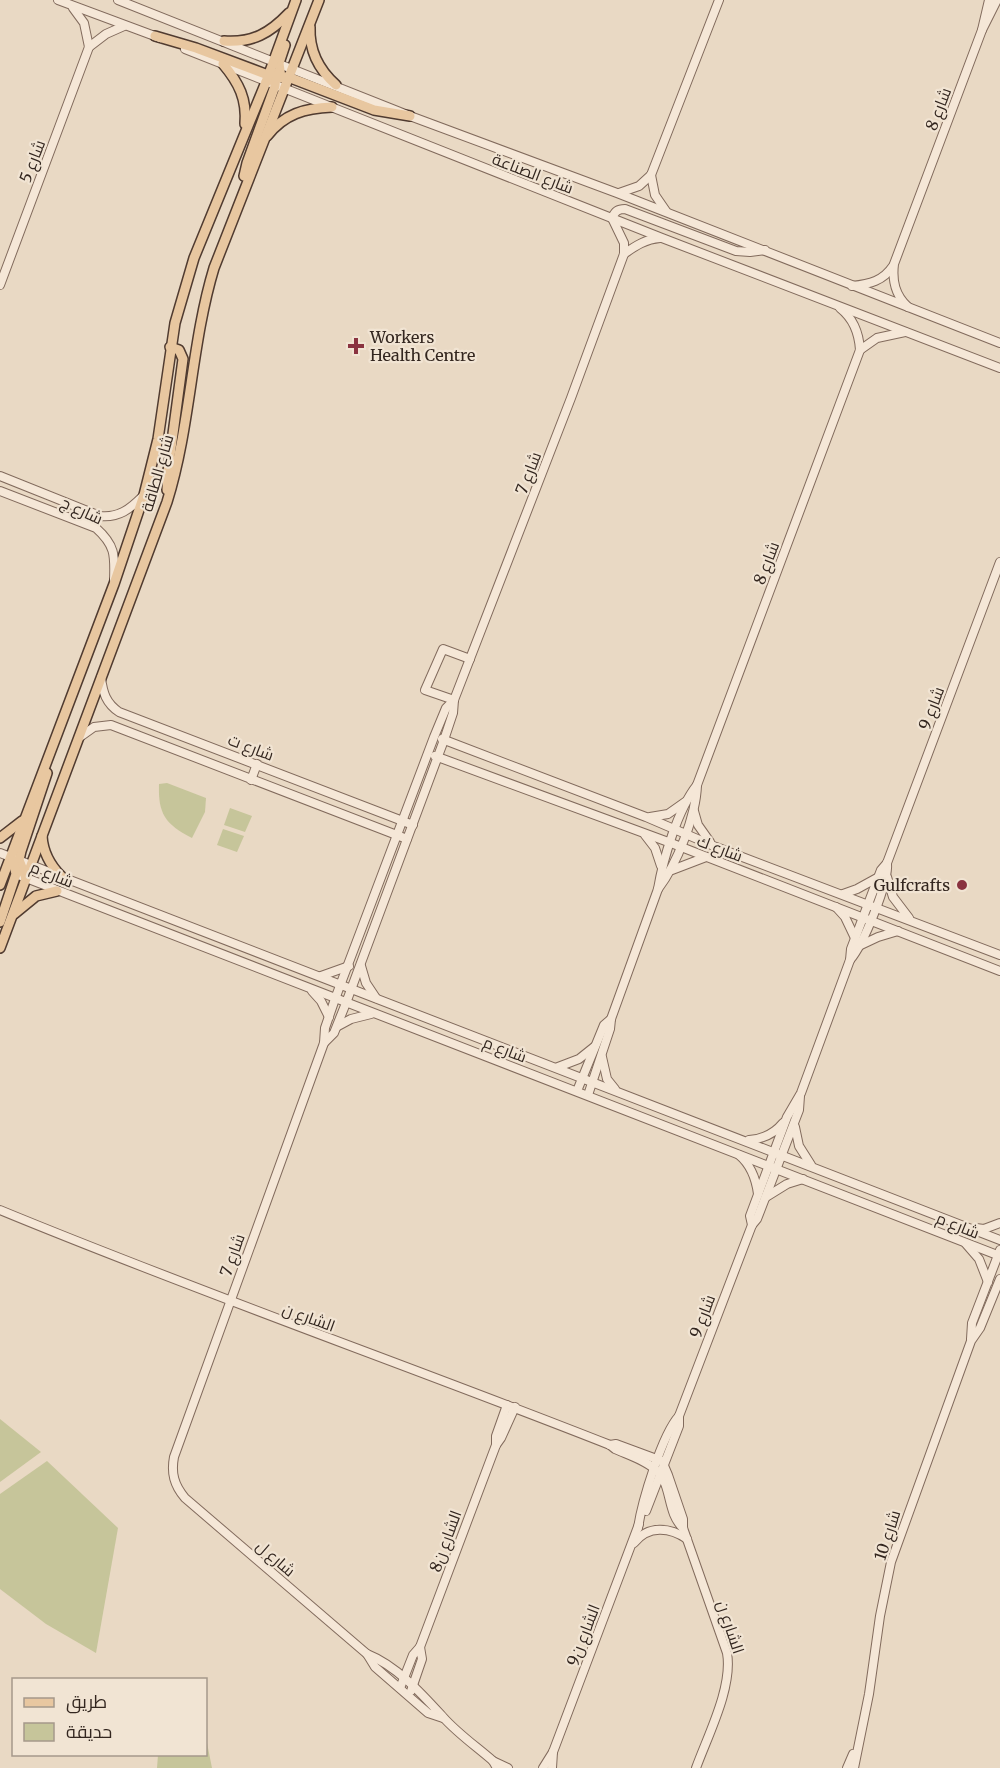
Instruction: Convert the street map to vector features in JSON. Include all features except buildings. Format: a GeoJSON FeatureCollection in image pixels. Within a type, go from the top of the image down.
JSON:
{"type":"FeatureCollection","features":[{"type":"Feature","properties":{"kind":"main road"},"geometry":{"type":"LineString","coordinates":[[276,62],[301,0]]}},
{"type":"Feature","properties":{"kind":"main road","name":"شارع الطاقة"},"geometry":{"type":"LineString","coordinates":[[0,885],[3,869],[15,858],[23,819],[56,739],[114,584],[144,495],[158,439],[170,347],[180,300],[194,258],[244,134],[279,78],[319,0]]}},
{"type":"Feature","properties":{"kind":"main road"},"geometry":{"type":"LineString","coordinates":[[224,41],[242,41],[260,37],[279,23],[294,4]]}},
{"type":"Feature","properties":{"kind":"main road"},"geometry":{"type":"LineString","coordinates":[[242,194],[247,163],[279,78],[276,62],[294,4]]}},
{"type":"Feature","properties":{"kind":"main road"},"geometry":{"type":"LineString","coordinates":[[310,21],[314,56],[323,72],[336,85]]}},
{"type":"Feature","properties":{"kind":"main road"},"geometry":{"type":"LineString","coordinates":[[155,36],[374,110],[410,116]]}},
{"type":"Feature","properties":{"kind":"main road"},"geometry":{"type":"LineString","coordinates":[[223,64],[239,85],[244,96],[246,110],[244,134]]}},
{"type":"Feature","properties":{"kind":"main road","name":"شارع الطاقة"},"geometry":{"type":"LineString","coordinates":[[0,948],[167,502],[185,430],[208,289],[262,143],[279,78]]}},
{"type":"Feature","properties":{"kind":"main road"},"geometry":{"type":"LineString","coordinates":[[262,143],[280,122],[291,114],[332,107]]}},
{"type":"Feature","properties":{"kind":"main road"},"geometry":{"type":"LineString","coordinates":[[167,502],[168,471],[183,359],[179,350],[170,347]]}},
{"type":"Feature","properties":{"kind":"main road"},"geometry":{"type":"LineString","coordinates":[[0,922],[16,874],[15,858],[44,786],[56,739]]}},
{"type":"Feature","properties":{"kind":"main road"},"geometry":{"type":"LineString","coordinates":[[0,838],[23,819]]}},
{"type":"Feature","properties":{"kind":"main road"},"geometry":{"type":"LineString","coordinates":[[42,833],[42,843],[49,861],[61,876]]}},
{"type":"Feature","properties":{"kind":"main road"},"geometry":{"type":"LineString","coordinates":[[15,858],[26,878]]}},
{"type":"Feature","properties":{"kind":"main road"},"geometry":{"type":"LineString","coordinates":[[11,918],[18,909],[36,896],[57,891]]}},
{"type":"Feature","properties":{"kind":"street","name":"شارع الصناعة"},"geometry":{"type":"LineString","coordinates":[[58,0],[223,64],[279,78],[336,85],[410,116],[617,193],[1000,343]]}},
{"type":"Feature","properties":{"kind":"street","name":"شارع الصناعة"},"geometry":{"type":"LineString","coordinates":[[118,0],[276,62],[279,78]]}},
{"type":"Feature","properties":{"kind":"street"},"geometry":{"type":"LineString","coordinates":[[617,193],[639,186],[651,175],[718,0]]}},
{"type":"Feature","properties":{"kind":"street","name":"شارع 8"},"geometry":{"type":"LineString","coordinates":[[982,30],[989,0]]}},
{"type":"Feature","properties":{"kind":"street","name":"شارع 8"},"geometry":{"type":"LineString","coordinates":[[909,308],[903,303],[895,289],[894,264],[982,30],[997,0]]}},
{"type":"Feature","properties":{"kind":"street"},"geometry":{"type":"LineString","coordinates":[[70,4],[84,23],[89,47],[105,34],[124,26]]}},
{"type":"Feature","properties":{"kind":"street","name":"شارع 5"},"geometry":{"type":"LineString","coordinates":[[0,285],[89,47]]}},
{"type":"Feature","properties":{"kind":"street","name":"شارع الصناعة"},"geometry":{"type":"LineString","coordinates":[[279,78],[332,107],[662,238],[1000,368]]}},
{"type":"Feature","properties":{"kind":"street"},"geometry":{"type":"LineString","coordinates":[[651,175],[659,204],[675,217]]}},
{"type":"Feature","properties":{"kind":"street"},"geometry":{"type":"LineString","coordinates":[[662,238],[651,239],[624,254],[624,243],[612,218],[616,211],[625,209],[736,251],[765,250]]}},
{"type":"Feature","properties":{"kind":"street","name":"شارع 7"},"geometry":{"type":"LineString","coordinates":[[324,1043],[336,1027],[361,964],[444,740],[453,713],[454,700],[567,409],[624,254]]}},
{"type":"Feature","properties":{"kind":"street"},"geometry":{"type":"LineString","coordinates":[[851,286],[876,281],[894,264]]}},
{"type":"Feature","properties":{"kind":"street"},"geometry":{"type":"LineString","coordinates":[[836,305],[845,312],[856,329],[860,350],[877,338],[907,332]]}},
{"type":"Feature","properties":{"kind":"street","name":"شارع 8"},"geometry":{"type":"LineString","coordinates":[[658,889],[672,870],[694,806],[697,785],[860,350]]}},
{"type":"Feature","properties":{"kind":"street","name":"شارع ج"},"geometry":{"type":"LineString","coordinates":[[0,476],[100,516],[111,517],[128,510],[144,495]]}},
{"type":"Feature","properties":{"kind":"street"},"geometry":{"type":"LineString","coordinates":[[31,502],[35,490]]}},
{"type":"Feature","properties":{"kind":"street","name":"شارع ج"},"geometry":{"type":"LineString","coordinates":[[0,491],[96,528],[106,537],[112,548],[115,559],[114,584]]}},
{"type":"Feature","properties":{"kind":"street","name":"شارع 9"},"geometry":{"type":"LineString","coordinates":[[746,1140],[770,1135],[780,1127],[801,1093],[883,877],[881,870],[887,863],[1000,562]]}},
{"type":"Feature","properties":{"kind":"street"},"geometry":{"type":"LineString","coordinates":[[454,700],[425,690],[442,649],[470,659]]}},
{"type":"Feature","properties":{"kind":"street","name":"شارع ت"},"geometry":{"type":"LineString","coordinates":[[101,676],[105,698],[119,712],[413,825]]}},
{"type":"Feature","properties":{"kind":"street","name":"شارع 7"},"geometry":{"type":"LineString","coordinates":[[173,1478],[174,1457],[324,1043],[329,1017],[340,985],[446,708],[454,700]]}},
{"type":"Feature","properties":{"kind":"street","name":"شارع ت"},"geometry":{"type":"LineString","coordinates":[[77,740],[88,730],[102,725],[111,725],[408,839]]}},
{"type":"Feature","properties":{"kind":"street","name":"شارع ك"},"geometry":{"type":"LineString","coordinates":[[435,737],[1000,955]]}},
{"type":"Feature","properties":{"kind":"street","name":"شارع ك"},"geometry":{"type":"LineString","coordinates":[[428,753],[671,843],[1000,971]]}},
{"type":"Feature","properties":{"kind":"street"},"geometry":{"type":"LineString","coordinates":[[251,780],[257,764]]}},
{"type":"Feature","properties":{"kind":"street","name":"شارع 8"},"geometry":{"type":"LineString","coordinates":[[588,1095],[610,1029],[611,1019],[658,889],[662,868],[675,829],[686,801],[697,785]]}},
{"type":"Feature","properties":{"kind":"street","name":"شارع 8"},"geometry":{"type":"LineString","coordinates":[[646,817],[668,814],[686,801]]}},
{"type":"Feature","properties":{"kind":"street"},"geometry":{"type":"LineString","coordinates":[[694,806],[702,833],[716,847]]}},
{"type":"Feature","properties":{"kind":"street"},"geometry":{"type":"LineString","coordinates":[[641,832],[655,848],[662,868]]}},
{"type":"Feature","properties":{"kind":"street","name":"شارع م"},"geometry":{"type":"LineString","coordinates":[[0,853],[558,1067],[1000,1240]]}},
{"type":"Feature","properties":{"kind":"street"},"geometry":{"type":"LineString","coordinates":[[672,870],[706,857]]}},
{"type":"Feature","properties":{"kind":"street","name":"شارع م"},"geometry":{"type":"LineString","coordinates":[[3,869],[999,1254]]}},
{"type":"Feature","properties":{"kind":"street"},"geometry":{"type":"LineString","coordinates":[[883,877],[893,897],[910,919]]}},
{"type":"Feature","properties":{"kind":"street","name":"شارع 9"},"geometry":{"type":"LineString","coordinates":[[843,894],[883,877]]}},
{"type":"Feature","properties":{"kind":"street"},"geometry":{"type":"LineString","coordinates":[[835,906],[845,917],[858,941],[899,931]]}},
{"type":"Feature","properties":{"kind":"street"},"geometry":{"type":"LineString","coordinates":[[361,964],[366,983],[377,999]]}},
{"type":"Feature","properties":{"kind":"street"},"geometry":{"type":"LineString","coordinates":[[321,976],[348,966]]}},
{"type":"Feature","properties":{"kind":"street"},"geometry":{"type":"LineString","coordinates":[[308,988],[321,1001],[329,1017]]}},
{"type":"Feature","properties":{"kind":"street"},"geometry":{"type":"LineString","coordinates":[[336,1027],[358,1016],[375,1014]]}},
{"type":"Feature","properties":{"kind":"street","name":"شارع 8"},"geometry":{"type":"LineString","coordinates":[[578,1091],[604,1025],[611,1019]]}},
{"type":"Feature","properties":{"kind":"street"},"geometry":{"type":"LineString","coordinates":[[462,1047],[467,1033]]}},
{"type":"Feature","properties":{"kind":"street","name":"شارع 8"},"geometry":{"type":"LineString","coordinates":[[558,1067],[579,1059],[597,1043]]}},
{"type":"Feature","properties":{"kind":"street"},"geometry":{"type":"LineString","coordinates":[[602,1054],[607,1079],[618,1092]]}},
{"type":"Feature","properties":{"kind":"street","name":"شارع 9"},"geometry":{"type":"LineString","coordinates":[[778,1153],[799,1110],[801,1093]]}},
{"type":"Feature","properties":{"kind":"street","name":"شارع 9"},"geometry":{"type":"LineString","coordinates":[[657,1471],[679,1426],[679,1416],[752,1225],[750,1216],[761,1197],[778,1153],[787,1117]]}},
{"type":"Feature","properties":{"kind":"street"},"geometry":{"type":"LineString","coordinates":[[794,1123],[799,1146],[812,1166]]}},
{"type":"Feature","properties":{"kind":"street"},"geometry":{"type":"LineString","coordinates":[[732,1151],[752,1170],[761,1197],[787,1184],[804,1179]]}},
{"type":"Feature","properties":{"kind":"street","name":"الشارع ن"},"geometry":{"type":"LineString","coordinates":[[0,1210],[230,1302],[610,1445],[657,1471],[676,1521],[683,1528]]}},
{"type":"Feature","properties":{"kind":"street"},"geometry":{"type":"LineString","coordinates":[[968,1228],[984,1229],[1000,1223]]}},
{"type":"Feature","properties":{"kind":"street"},"geometry":{"type":"LineString","coordinates":[[962,1241],[979,1259],[988,1283]]}},
{"type":"Feature","properties":{"kind":"street","name":"شارع 10"},"geometry":{"type":"LineString","coordinates":[[971,1341],[972,1323],[999,1254]]}},
{"type":"Feature","properties":{"kind":"street","name":"شارع 10"},"geometry":{"type":"LineString","coordinates":[[854,1768],[891,1562],[971,1341],[980,1328],[998,1289],[1000,1279]]}},
{"type":"Feature","properties":{"kind":"street","name":"الشارع ن8"},"geometry":{"type":"LineString","coordinates":[[400,1688],[413,1655],[420,1647],[496,1445],[501,1438],[511,1406]]}},
{"type":"Feature","properties":{"kind":"street","name":"الشارع ن"},"geometry":{"type":"LineString","coordinates":[[610,1445],[616,1444],[661,1462],[727,1653],[729,1666],[725,1688],[696,1768]]}},
{"type":"Feature","properties":{"kind":"street","name":"الشارع ن9"},"geometry":{"type":"LineString","coordinates":[[552,1768],[554,1752],[657,1471]]}},
{"type":"Feature","properties":{"kind":"street","name":"شارع ل"},"geometry":{"type":"LineString","coordinates":[[173,1478],[185,1498],[367,1654],[381,1660],[403,1678],[495,1765],[508,1768]]}},
{"type":"Feature","properties":{"kind":"street"},"geometry":{"type":"LineString","coordinates":[[631,1546],[647,1532],[658,1529],[679,1533],[687,1540]]}},
{"type":"Feature","properties":{"kind":"street","name":"الشارع ن8"},"geometry":{"type":"LineString","coordinates":[[409,1696],[422,1659],[420,1647]]}},
{"type":"Feature","properties":{"kind":"street","name":"شارع ل"},"geometry":{"type":"LineString","coordinates":[[367,1654],[375,1667],[428,1713],[443,1718]]}},
{"type":"Feature","properties":{"kind":"street","name":"شارع 10"},"geometry":{"type":"LineString","coordinates":[[848,1768],[858,1745]]}},
{"type":"Feature","properties":{"kind":"street","name":"الشارع ن9"},"geometry":{"type":"LineString","coordinates":[[543,1768],[554,1752]]}},
{"type":"Feature","properties":{"kind":"green space"},"geometry":{"type":"Polygon","coordinates":[[[167,783],[206,798],[205,812],[192,838],[169,823],[162,811],[159,784],[167,783]]]}},
{"type":"Feature","properties":{"kind":"green space"},"geometry":{"type":"Polygon","coordinates":[[[230,808],[252,816],[245,832],[224,825],[230,808]]]}},
{"type":"Feature","properties":{"kind":"green space"},"geometry":{"type":"Polygon","coordinates":[[[223,829],[244,836],[237,852],[217,845],[223,829]]]}},
{"type":"Feature","properties":{"kind":"green space"},"geometry":{"type":"Polygon","coordinates":[[[0,1419],[41,1452],[0,1482],[0,1419]]]}},
{"type":"Feature","properties":{"kind":"green space"},"geometry":{"type":"Polygon","coordinates":[[[47,1461],[118,1528],[96,1653],[46,1624],[0,1589],[0,1494],[47,1461]]]}},
{"type":"Feature","properties":{"kind":"green space"},"geometry":{"type":"Polygon","coordinates":[[[207,1743],[212,1768],[157,1768],[158,1756],[207,1756],[207,1743]]]}},
{"type":"Feature","properties":{"kind":"place","name":"Workers Health Centre"},"geometry":{"type":"Point","coordinates":[356,346]}},
{"type":"Feature","properties":{"kind":"place","name":"Gulfcrafts"},"geometry":{"type":"Point","coordinates":[962,885]}}]}
